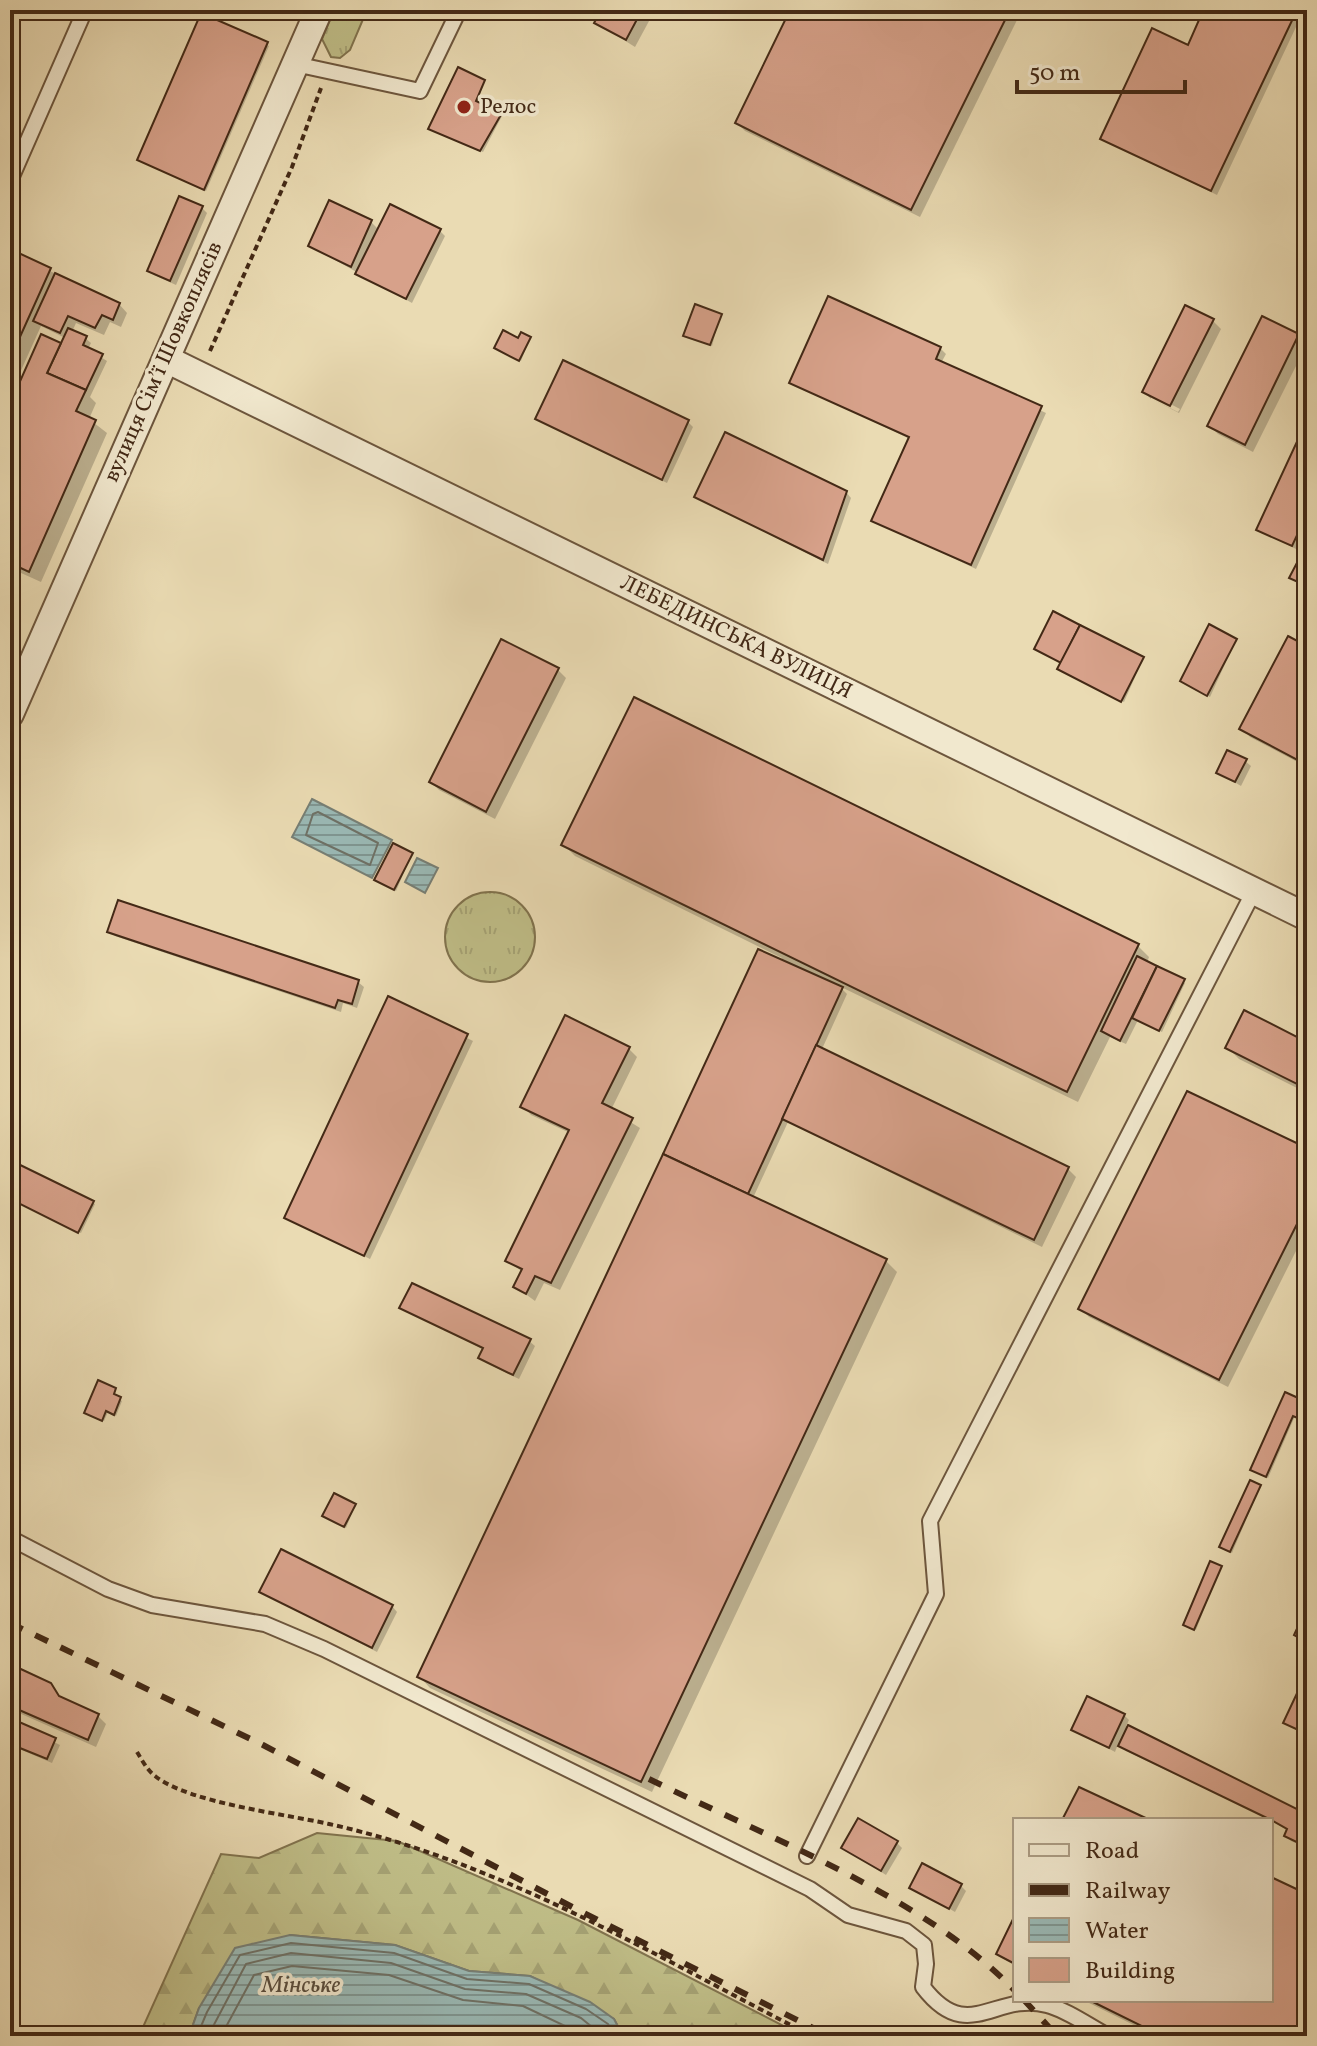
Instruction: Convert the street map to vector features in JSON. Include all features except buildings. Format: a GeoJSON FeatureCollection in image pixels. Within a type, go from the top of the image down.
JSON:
{"type":"FeatureCollection","features":[{"type":"Feature","properties":{"kind":"street","name":"вулиця Сімʼї Шовкоплясів"},"geometry":{"type":"LineString","coordinates":[[10,714],[319,10]]}},
{"type":"Feature","properties":{"kind":"street","name":"ЛЕБЕДИНСЬКА ВУЛИЦЯ"},"geometry":{"type":"LineString","coordinates":[[166,359],[1307,917]]}},
{"type":"Feature","properties":{"kind":"lane"},"geometry":{"type":"LineString","coordinates":[[10,181],[85,10]]}},
{"type":"Feature","properties":{"kind":"lane"},"geometry":{"type":"LineString","coordinates":[[295,64],[420,91],[459,10]]}},
{"type":"Feature","properties":{"kind":"lane"},"geometry":{"type":"LineString","coordinates":[[807,1856],[936,1594],[930,1521],[1254,891]]}},
{"type":"Feature","properties":{"kind":"lane"},"geometry":{"type":"LineString","coordinates":[[10,1538],[108,1589],[152,1605],[265,1624],[324,1649],[810,1889],[848,1915],[906,1931],[924,1945],[926,1964],[923,1987],[940,2010],[962,2016],[1046,2005],[1108,2036]]}},
{"type":"Feature","properties":{"kind":"path"},"geometry":{"type":"LineString","coordinates":[[210,351],[292,167],[328,70]]}},
{"type":"Feature","properties":{"kind":"path"},"geometry":{"type":"LineString","coordinates":[[137,1752],[151,1774],[167,1785],[273,1815],[329,1824],[426,1850],[538,1897],[812,2036]]}},
{"type":"Feature","properties":{"kind":"green space"},"geometry":{"type":"Polygon","coordinates":[[[334,10],[367,10],[350,50],[340,58],[331,57],[322,39],[334,10]]]}},
{"type":"Feature","properties":{"kind":"green space"},"geometry":{"type":"Polygon","coordinates":[[[490,892],[507,895],[522,905],[532,920],[535,937],[532,954],[522,969],[507,979],[490,982],[473,979],[458,969],[448,954],[445,937],[448,920],[458,905],[473,895],[490,892]]]}},
{"type":"Feature","properties":{"kind":"green space"},"geometry":{"type":"Polygon","coordinates":[[[317,1833],[397,1841],[578,1920],[803,2036],[623,2036],[614,2019],[530,1976],[469,1971],[395,1945],[290,1935],[199,2008],[189,2036],[139,2036],[221,1854],[259,1858],[317,1833]]]}},
{"type":"Feature","properties":{"kind":"water"},"geometry":{"type":"Polygon","coordinates":[[[312,799],[392,840],[372,878],[292,837],[312,799]]]}},
{"type":"Feature","properties":{"kind":"water"},"geometry":{"type":"Polygon","coordinates":[[[417,858],[438,868],[425,893],[405,882],[417,858]]]}},
{"type":"Feature","properties":{"kind":"water","name":"Мінське"},"geometry":{"type":"Polygon","coordinates":[[[290,1935],[395,1945],[469,1971],[530,1976],[590,2002],[614,2019],[623,2036],[189,2036],[199,2008],[235,1948],[290,1935]]]}},
{"type":"Feature","properties":{"kind":"railway"},"geometry":{"type":"LineString","coordinates":[[10,1623],[263,1745],[578,1910],[829,2036]]}},
{"type":"Feature","properties":{"kind":"railway"},"geometry":{"type":"LineString","coordinates":[[649,1779],[793,1847],[891,1898],[979,1958],[1013,1989]]}},
{"type":"Feature","properties":{"kind":"railway"},"geometry":{"type":"LineString","coordinates":[[1026,2002],[1057,2036]]}},
{"type":"Feature","properties":{"kind":"place","name":"Релос"},"geometry":{"type":"Point","coordinates":[464,107]}}]}
